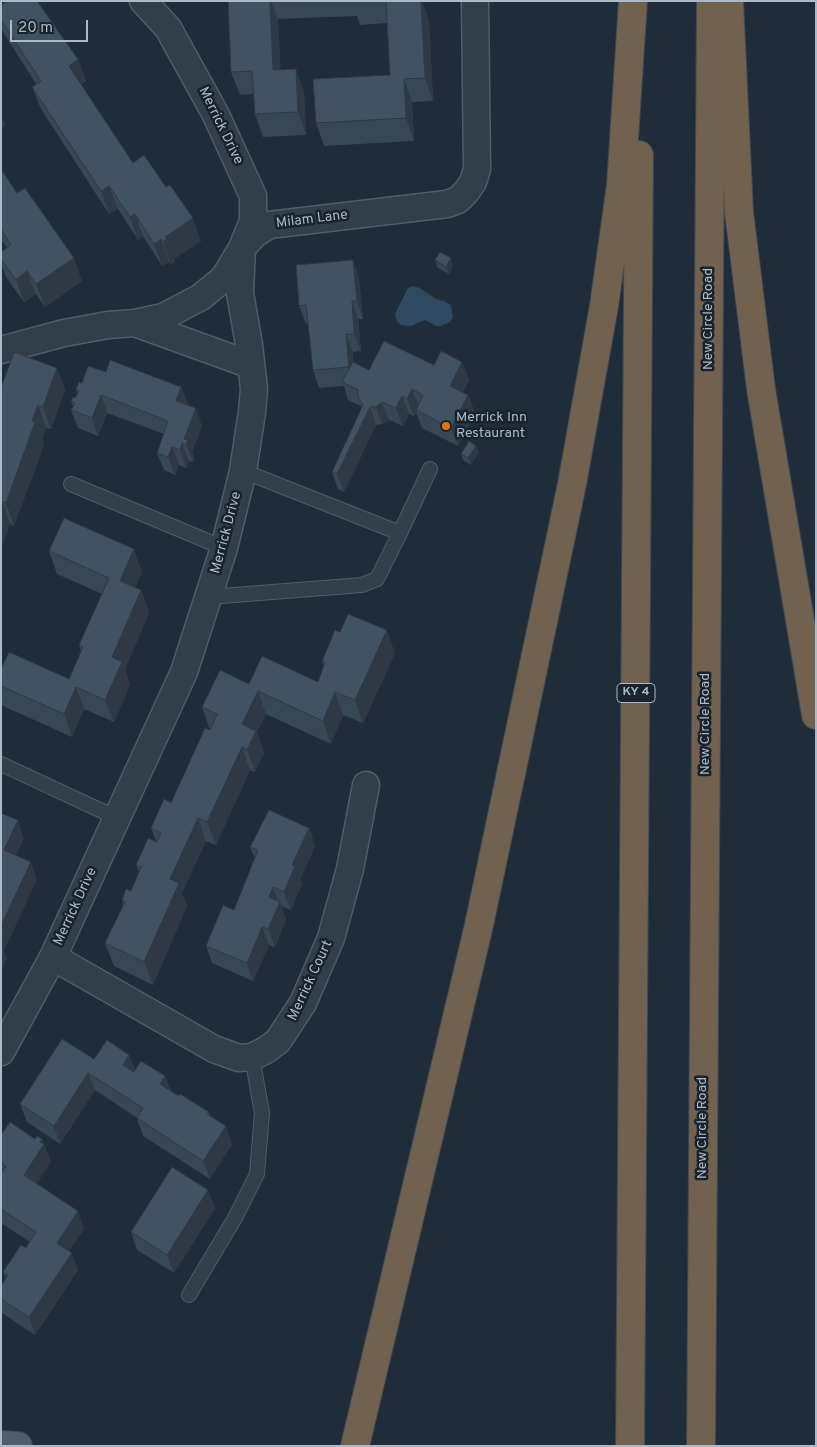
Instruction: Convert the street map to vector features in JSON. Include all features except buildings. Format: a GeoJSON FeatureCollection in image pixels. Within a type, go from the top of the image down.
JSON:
{"type":"FeatureCollection","features":[{"type":"Feature","properties":{"kind":"highway"},"geometry":{"type":"LineString","coordinates":[[356,1446],[479,925],[572,484],[604,306],[621,184],[634,1]]}},
{"type":"Feature","properties":{"kind":"highway","name":"KY 4"},"geometry":{"type":"LineString","coordinates":[[630,1446],[640,1]]}},
{"type":"Feature","properties":{"kind":"highway","name":"New Circle Road"},"geometry":{"type":"LineString","coordinates":[[700,1446],[711,1]]}},
{"type":"Feature","properties":{"kind":"highway"},"geometry":{"type":"LineString","coordinates":[[729,1],[739,212],[761,389],[816,715]]}},
{"type":"Feature","properties":{"kind":"main road"},"geometry":{"type":"LineString","coordinates":[[1,1445],[18,1446]]}},
{"type":"Feature","properties":{"kind":"street","name":"Merrick Drive"},"geometry":{"type":"LineString","coordinates":[[1,1052],[53,957],[184,672],[224,548],[243,471],[254,389],[240,293],[242,248],[253,221],[253,196],[216,115],[168,28],[143,1]]}},
{"type":"Feature","properties":{"kind":"street","name":"Milam Lane"},"geometry":{"type":"LineString","coordinates":[[1,350],[64,332],[135,323],[163,317],[201,297],[224,278],[242,248],[254,234],[269,225],[447,204],[458,200],[473,182],[477,170],[475,1]]}},
{"type":"Feature","properties":{"kind":"street"},"geometry":{"type":"LineString","coordinates":[[135,323],[251,365]]}},
{"type":"Feature","properties":{"kind":"street","name":"Merrick Court"},"geometry":{"type":"LineString","coordinates":[[252,1057],[266,1050],[278,1040],[290,1025],[303,1002],[332,938],[350,869],[366,785]]}},
{"type":"Feature","properties":{"kind":"street"},"geometry":{"type":"LineString","coordinates":[[53,957],[214,1049],[239,1058],[252,1057]]}},
{"type":"Feature","properties":{"kind":"lane"},"geometry":{"type":"LineString","coordinates":[[208,597],[362,585],[377,580],[430,469]]}},
{"type":"Feature","properties":{"kind":"lane"},"geometry":{"type":"LineString","coordinates":[[243,471],[400,533]]}},
{"type":"Feature","properties":{"kind":"lane"},"geometry":{"type":"LineString","coordinates":[[71,484],[224,548]]}},
{"type":"Feature","properties":{"kind":"lane"},"geometry":{"type":"LineString","coordinates":[[1,764],[117,818]]}},
{"type":"Feature","properties":{"kind":"lane"},"geometry":{"type":"LineString","coordinates":[[189,1295],[235,1218],[257,1174],[262,1113],[252,1057]]}},
{"type":"Feature","properties":{"kind":"water"},"geometry":{"type":"Polygon","coordinates":[[[413,286],[451,305],[453,317],[450,322],[436,326],[425,320],[411,326],[401,325],[397,322],[395,314],[408,288],[413,286]]]}},
{"type":"Feature","properties":{"kind":"place","name":"Merrick Inn Restaurant"},"geometry":{"type":"Point","coordinates":[446,426]}}]}
